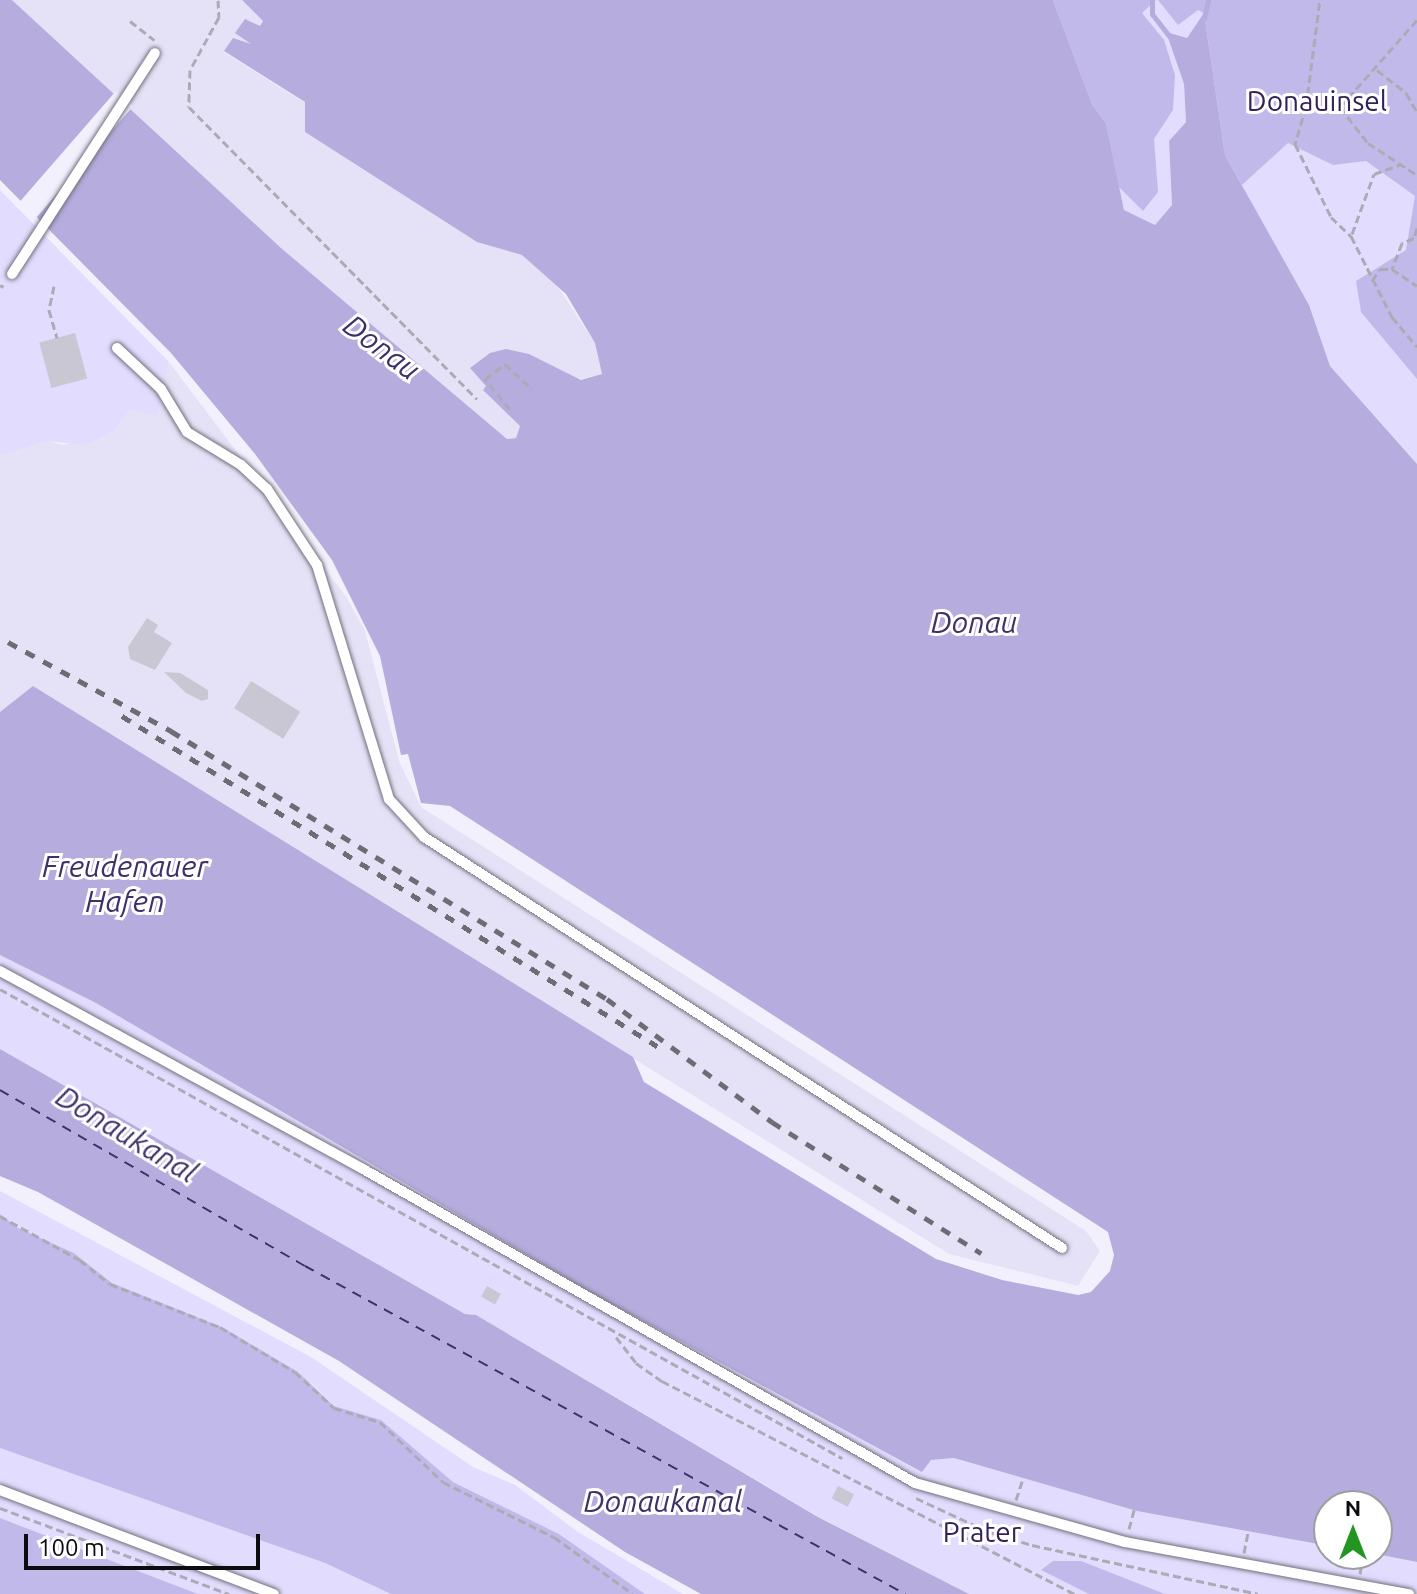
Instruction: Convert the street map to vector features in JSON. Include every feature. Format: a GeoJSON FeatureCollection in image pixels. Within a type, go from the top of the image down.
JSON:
{"type":"FeatureCollection","features":[{"type":"Feature","properties":{"kind":"lane"},"geometry":{"type":"LineString","coordinates":[[12,274],[158,48]]}},
{"type":"Feature","properties":{"kind":"lane"},"geometry":{"type":"LineString","coordinates":[[117,348],[161,389],[187,432],[241,465],[267,489],[317,565],[389,799],[424,837],[1062,1248]]}},
{"type":"Feature","properties":{"kind":"lane"},"geometry":{"type":"LineString","coordinates":[[0,971],[363,1169],[915,1483],[1125,1542],[1409,1594]]}},
{"type":"Feature","properties":{"kind":"lane"},"geometry":{"type":"LineString","coordinates":[[0,1490],[274,1594]]}},
{"type":"Feature","properties":{"kind":"path"},"geometry":{"type":"LineString","coordinates":[[218,0],[219,17],[190,70],[189,107],[477,399]]}},
{"type":"Feature","properties":{"kind":"path"},"geometry":{"type":"LineString","coordinates":[[1320,0],[1306,106],[1295,144],[1297,154],[1331,217],[1351,236],[1372,281],[1417,347]]}},
{"type":"Feature","properties":{"kind":"path"},"geometry":{"type":"LineString","coordinates":[[1306,106],[1340,107],[1377,70],[1417,20]]}},
{"type":"Feature","properties":{"kind":"path"},"geometry":{"type":"LineString","coordinates":[[130,21],[158,48]]}},
{"type":"Feature","properties":{"kind":"path"},"geometry":{"type":"LineString","coordinates":[[1377,70],[1406,93],[1417,112]]}},
{"type":"Feature","properties":{"kind":"path"},"geometry":{"type":"LineString","coordinates":[[1340,107],[1368,143],[1417,175]]}},
{"type":"Feature","properties":{"kind":"path"},"geometry":{"type":"LineString","coordinates":[[1351,236],[1374,174],[1401,164]]}},
{"type":"Feature","properties":{"kind":"path"},"geometry":{"type":"LineString","coordinates":[[1392,269],[1402,243],[1414,238],[1417,228]]}},
{"type":"Feature","properties":{"kind":"path"},"geometry":{"type":"LineString","coordinates":[[1372,281],[1380,269],[1392,269],[1417,286]]}},
{"type":"Feature","properties":{"kind":"path"},"geometry":{"type":"LineString","coordinates":[[54,286],[49,310],[57,338]]}},
{"type":"Feature","properties":{"kind":"path"},"geometry":{"type":"LineString","coordinates":[[510,409],[485,379],[505,364],[532,389]]}},
{"type":"Feature","properties":{"kind":"path"},"geometry":{"type":"LineString","coordinates":[[0,1216],[80,1260],[110,1284],[220,1327],[295,1372],[334,1408],[380,1422],[443,1482],[554,1537],[633,1594]]}},
{"type":"Feature","properties":{"kind":"path"},"geometry":{"type":"LineString","coordinates":[[614,1334],[636,1363],[662,1381],[1074,1594]]}},
{"type":"Feature","properties":{"kind":"path"},"geometry":{"type":"LineString","coordinates":[[1018,1493],[1022,1481]]}},
{"type":"Feature","properties":{"kind":"path"},"geometry":{"type":"LineString","coordinates":[[0,1508],[229,1594]]}},
{"type":"Feature","properties":{"kind":"path"},"geometry":{"type":"LineString","coordinates":[[1131,1522],[1134,1510]]}},
{"type":"Feature","properties":{"kind":"path"},"geometry":{"type":"LineString","coordinates":[[1245,1546],[1248,1533]]}},
{"type":"Feature","properties":{"kind":"path"},"geometry":{"type":"LineString","coordinates":[[1236,1590],[1240,1594]]}},
{"type":"Feature","properties":{"kind":"shaded area"},"geometry":{"type":"Polygon","coordinates":[[[12,0],[242,0],[263,21],[248,47],[233,38],[224,52],[305,103],[305,132],[477,242],[522,255],[552,278],[595,343],[602,374],[580,380],[529,354],[483,389],[520,426],[516,438],[507,439],[281,248],[12,0]]]}},
{"type":"Feature","properties":{"kind":"shaded area"},"geometry":{"type":"Polygon","coordinates":[[[169,362],[347,598],[365,631],[399,761],[421,807],[1086,1231],[1100,1251],[1078,1286],[949,1254],[34,687],[0,712],[0,456],[48,441],[63,445],[113,432],[131,409],[161,389],[169,362]]]}},
{"type":"Feature","properties":{"kind":"green space","name":"Donauinsel"},"geometry":{"type":"Polygon","coordinates":[[[1053,0],[1417,0],[1417,464],[1330,366],[1309,305],[1225,155],[1204,14],[1187,38],[1166,33],[1184,84],[1186,122],[1169,141],[1172,205],[1155,225],[1124,210],[1106,123],[1053,0]]]}},
{"type":"Feature","properties":{"kind":"green space"},"geometry":{"type":"Polygon","coordinates":[[[1053,0],[1156,0],[1142,13],[1164,40],[1175,75],[1173,110],[1154,139],[1158,192],[1143,211],[1119,187],[1106,123],[1092,104],[1053,0]]]}},
{"type":"Feature","properties":{"kind":"green space"},"geometry":{"type":"Polygon","coordinates":[[[1158,0],[1417,0],[1417,379],[1361,312],[1356,281],[1406,250],[1415,196],[1366,161],[1333,165],[1288,143],[1242,185],[1225,155],[1204,13],[1198,10],[1178,25],[1158,0]]]}},
{"type":"Feature","properties":{"kind":"green space"},"geometry":{"type":"Polygon","coordinates":[[[0,190],[169,362],[157,416],[131,409],[113,432],[85,445],[48,441],[0,456],[0,190]]]}},
{"type":"Feature","properties":{"kind":"green space","name":"Prater"},"geometry":{"type":"Polygon","coordinates":[[[0,955],[96,1003],[599,1297],[922,1472],[930,1460],[954,1458],[1137,1511],[1313,1543],[1313,1570],[1393,1570],[1393,1557],[1417,1562],[1417,1594],[969,1594],[819,1517],[476,1315],[465,1314],[0,1049],[0,955]]]}},
{"type":"Feature","properties":{"kind":"green space"},"geometry":{"type":"Polygon","coordinates":[[[0,1191],[311,1357],[473,1467],[515,1485],[578,1532],[683,1594],[645,1594],[559,1534],[453,1482],[381,1420],[334,1406],[312,1384],[222,1327],[112,1283],[74,1253],[18,1228],[0,1214],[0,1191]]]}},
{"type":"Feature","properties":{"kind":"green space"},"geometry":{"type":"Polygon","coordinates":[[[0,1214],[18,1228],[74,1253],[112,1283],[222,1327],[298,1372],[334,1406],[381,1420],[453,1482],[559,1534],[645,1594],[391,1594],[325,1563],[0,1448],[0,1214]]]}},
{"type":"Feature","properties":{"kind":"green space"},"geometry":{"type":"Polygon","coordinates":[[[0,1448],[325,1563],[391,1594],[198,1594],[0,1518],[0,1448]]]}},
{"type":"Feature","properties":{"kind":"green space"},"geometry":{"type":"Polygon","coordinates":[[[0,1518],[198,1594],[0,1594],[0,1518]]]}},
{"type":"Feature","properties":{"kind":"green space"},"geometry":{"type":"Polygon","coordinates":[[[1053,1561],[1081,1561],[1165,1594],[1089,1594],[1041,1570],[1053,1561]]]}},
{"type":"Feature","properties":{"kind":"water","name":"Donau"},"geometry":{"type":"Polygon","coordinates":[[[0,0],[12,0],[281,248],[507,439],[516,438],[520,426],[483,390],[486,386],[470,368],[490,353],[506,349],[529,354],[581,380],[602,374],[595,343],[566,294],[522,255],[477,242],[305,132],[305,102],[224,51],[233,38],[251,44],[235,33],[245,19],[260,26],[263,21],[242,0],[1053,0],[1092,104],[1106,123],[1124,210],[1155,225],[1172,205],[1169,141],[1186,122],[1184,84],[1166,32],[1187,38],[1204,13],[1225,155],[1309,305],[1330,366],[1417,464],[1417,1562],[1393,1557],[1393,1490],[1313,1490],[1313,1543],[1137,1511],[954,1458],[931,1460],[922,1472],[599,1297],[96,1003],[0,955],[0,712],[33,686],[633,1057],[644,1082],[936,1259],[1002,1280],[1078,1295],[1091,1292],[1110,1271],[1114,1255],[1108,1232],[450,806],[421,803],[408,754],[401,755],[380,656],[332,560],[255,454],[171,353],[0,180],[0,0]]]}},
{"type":"Feature","properties":{"kind":"water","name":"Donaukanal"},"geometry":{"type":"Polygon","coordinates":[[[0,1049],[465,1314],[476,1315],[818,1517],[969,1594],[701,1594],[625,1552],[339,1361],[38,1192],[0,1176],[0,1049]]]}},
{"type":"Feature","properties":{"kind":"pier"},"geometry":{"type":"Polygon","coordinates":[[[116,91],[133,106],[33,222],[16,206],[116,91]]]}},
{"type":"Feature","properties":{"kind":"building"},"geometry":{"type":"Polygon","coordinates":[[[75,333],[87,378],[51,388],[39,343],[75,333]]]}},
{"type":"Feature","properties":{"kind":"building"},"geometry":{"type":"Polygon","coordinates":[[[147,618],[158,625],[154,632],[172,643],[155,670],[130,659],[128,647],[147,618]]]}},
{"type":"Feature","properties":{"kind":"building"},"geometry":{"type":"Polygon","coordinates":[[[164,672],[180,673],[208,690],[208,699],[202,701],[186,693],[164,672]]]}},
{"type":"Feature","properties":{"kind":"building"},"geometry":{"type":"Polygon","coordinates":[[[251,681],[300,712],[283,739],[234,708],[251,681]]]}},
{"type":"Feature","properties":{"kind":"building"},"geometry":{"type":"Polygon","coordinates":[[[487,1286],[501,1294],[495,1304],[481,1296],[487,1286]]]}},
{"type":"Feature","properties":{"kind":"building"},"geometry":{"type":"Polygon","coordinates":[[[838,1486],[854,1494],[848,1507],[832,1498],[838,1486]]]}},
{"type":"Feature","properties":{"kind":"waterway"},"geometry":{"type":"LineString","coordinates":[[1152,0],[1152,14],[1170,37]]}},
{"type":"Feature","properties":{"kind":"waterway"},"geometry":{"type":"LineString","coordinates":[[1204,18],[1208,0]]}},
{"type":"Feature","properties":{"kind":"ferry route"},"geometry":{"type":"LineString","coordinates":[[0,1090],[305,1266],[905,1594]]}},
{"type":"Feature","properties":{"kind":"railway"},"geometry":{"type":"LineString","coordinates":[[8,642],[171,731],[607,999],[772,1122],[981,1253]]}},
{"type":"Feature","properties":{"kind":"railway"},"geometry":{"type":"LineString","coordinates":[[122,716],[657,1046]]}},
{"type":"Feature","properties":{"kind":"water label","name":"Freudenauer Hafen"},"geometry":{"type":"Point","coordinates":[125,883]}}]}
